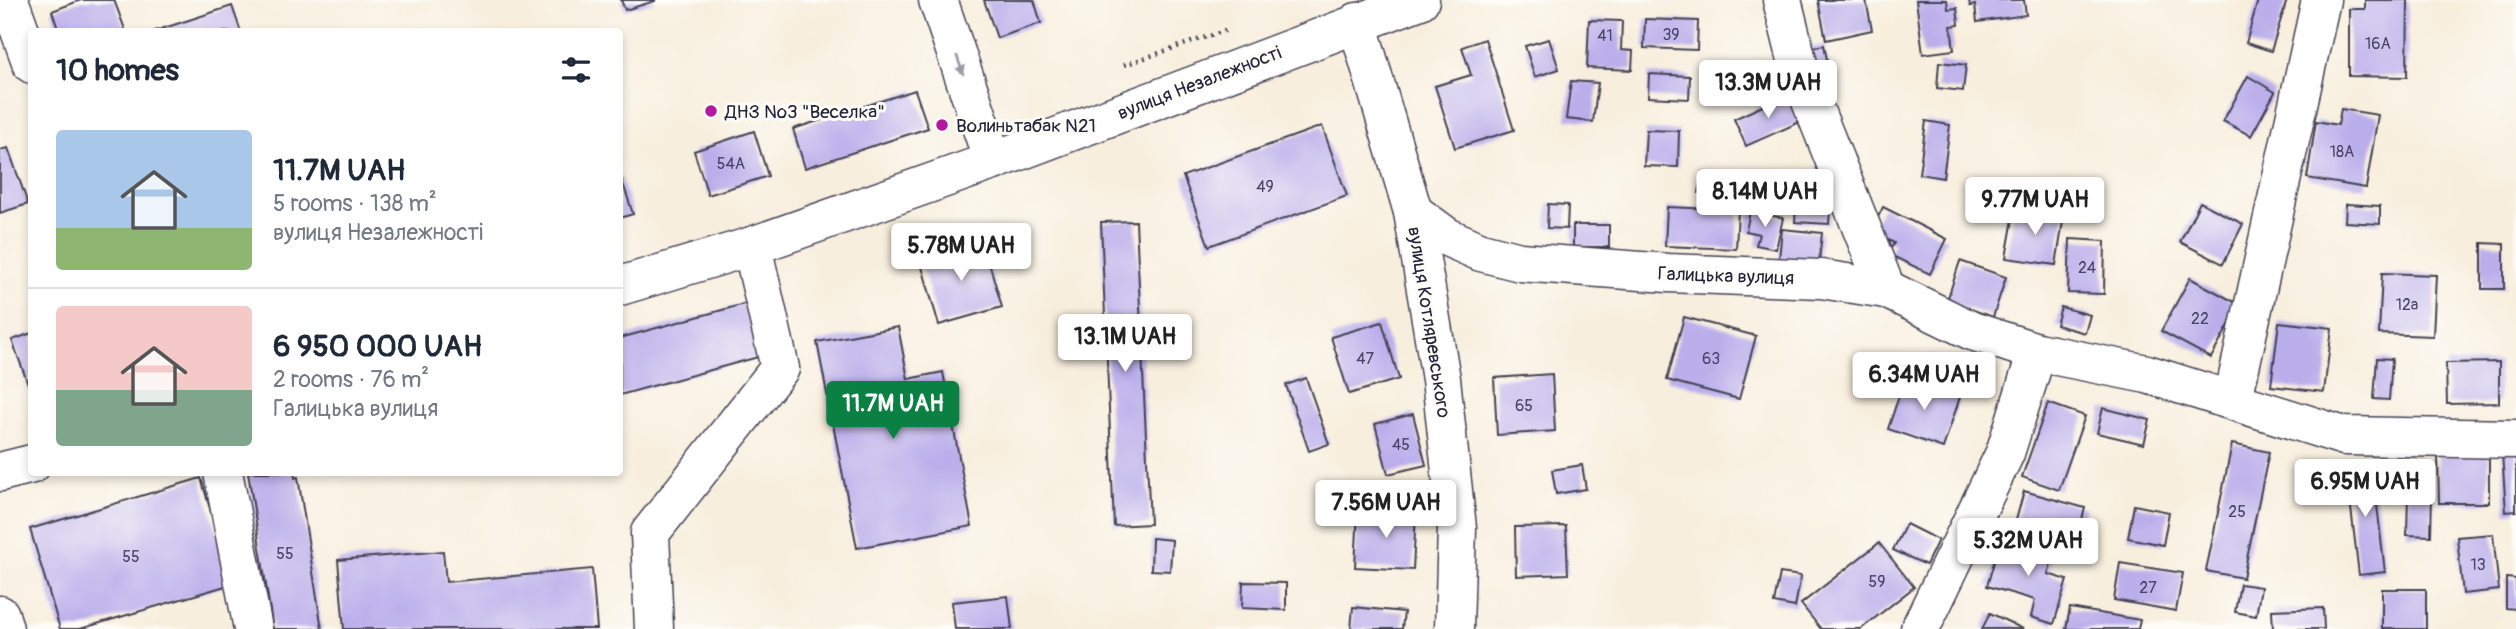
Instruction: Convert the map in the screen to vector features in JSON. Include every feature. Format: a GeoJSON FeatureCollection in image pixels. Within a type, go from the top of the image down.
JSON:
{"type":"FeatureCollection","features":[{"type":"Feature","properties":{"kind":"street"},"geometry":{"type":"LineString","coordinates":[[9,0],[28,53]]}},
{"type":"Feature","properties":{"kind":"street"},"geometry":{"type":"LineString","coordinates":[[938,0],[993,161]]}},
{"type":"Feature","properties":{"kind":"street","name":"вулиця Незалежності"},"geometry":{"type":"LineString","coordinates":[[623,285],[752,246],[993,161],[1420,0]]}},
{"type":"Feature","properties":{"kind":"street"},"geometry":{"type":"LineString","coordinates":[[1782,0],[1801,76],[1886,289]]}},
{"type":"Feature","properties":{"kind":"street"},"geometry":{"type":"LineString","coordinates":[[2233,399],[2321,0]]}},
{"type":"Feature","properties":{"kind":"street","name":"вулиця Котляревського"},"geometry":{"type":"LineString","coordinates":[[1357,22],[1413,212],[1451,454],[1457,528],[1454,629]]}},
{"type":"Feature","properties":{"kind":"street","name":"Галицька вулиця"},"geometry":{"type":"LineString","coordinates":[[1413,212],[1447,237],[1481,252],[1520,262],[1668,273],[1821,279],[1886,289],[1972,331],[2037,352],[2147,374],[2344,436],[2516,439]]}},
{"type":"Feature","properties":{"kind":"street"},"geometry":{"type":"LineString","coordinates":[[654,629],[650,533],[779,368],[752,246]]}},
{"type":"Feature","properties":{"kind":"street"},"geometry":{"type":"LineString","coordinates":[[1920,629],[2004,453],[2037,352]]}},
{"type":"Feature","properties":{"kind":"street"},"geometry":{"type":"LineString","coordinates":[[0,472],[28,465]]}},
{"type":"Feature","properties":{"kind":"street"},"geometry":{"type":"LineString","coordinates":[[224,476],[253,629]]}},
{"type":"Feature","properties":{"kind":"street"},"geometry":{"type":"LineString","coordinates":[[0,615],[4,629]]}},
{"type":"Feature","properties":{"kind":"path"},"geometry":{"type":"LineString","coordinates":[[1125,65],[1238,26]]}},
{"type":"Feature","properties":{"kind":"building"},"geometry":{"type":"Polygon","coordinates":[[[81,0],[114,0],[124,28],[58,28],[52,11],[81,0]]]}},
{"type":"Feature","properties":{"kind":"building"},"geometry":{"type":"Polygon","coordinates":[[[621,0],[655,0],[655,1],[625,10],[621,0]]]}},
{"type":"Feature","properties":{"kind":"building"},"geometry":{"type":"Polygon","coordinates":[[[984,0],[1034,0],[1041,23],[997,38],[984,0]]]}},
{"type":"Feature","properties":{"kind":"building"},"geometry":{"type":"Polygon","coordinates":[[[1818,0],[1866,0],[1872,30],[1826,40],[1818,0]]]}},
{"type":"Feature","properties":{"kind":"building"},"geometry":{"type":"Polygon","coordinates":[[[1916,0],[1947,0],[1948,9],[1957,8],[1959,25],[1951,26],[1954,50],[1923,54],[1916,0]]]}},
{"type":"Feature","properties":{"kind":"building"},"geometry":{"type":"Polygon","coordinates":[[[1969,0],[2024,0],[2026,15],[1977,22],[1975,5],[1970,6],[1969,0]]]}},
{"type":"Feature","properties":{"kind":"building"},"geometry":{"type":"Polygon","coordinates":[[[2258,0],[2287,0],[2271,51],[2246,43],[2258,0]]]}},
{"type":"Feature","properties":{"kind":"building"},"geometry":{"type":"Polygon","coordinates":[[[2365,0],[2408,0],[2407,77],[2349,76],[2349,9],[2365,9],[2365,0]]]}},
{"type":"Feature","properties":{"kind":"building"},"geometry":{"type":"Polygon","coordinates":[[[232,6],[240,28],[164,28],[232,6]]]}},
{"type":"Feature","properties":{"kind":"building"},"geometry":{"type":"Polygon","coordinates":[[[1645,19],[1698,21],[1697,50],[1644,48],[1645,19]]]}},
{"type":"Feature","properties":{"kind":"building"},"geometry":{"type":"Polygon","coordinates":[[[1589,20],[1622,21],[1621,50],[1633,51],[1632,70],[1587,68],[1589,20]]]}},
{"type":"Feature","properties":{"kind":"building"},"geometry":{"type":"Polygon","coordinates":[[[1485,39],[1514,130],[1455,148],[1435,86],[1471,75],[1462,47],[1485,39]]]}},
{"type":"Feature","properties":{"kind":"building"},"geometry":{"type":"Polygon","coordinates":[[[1549,39],[1559,69],[1535,77],[1525,46],[1549,39]]]}},
{"type":"Feature","properties":{"kind":"building"},"geometry":{"type":"Polygon","coordinates":[[[1824,45],[1830,74],[1814,77],[1808,48],[1824,45]]]}},
{"type":"Feature","properties":{"kind":"building"},"geometry":{"type":"Polygon","coordinates":[[[1939,62],[1966,65],[1963,91],[1937,88],[1939,62]]]}},
{"type":"Feature","properties":{"kind":"building"},"geometry":{"type":"Polygon","coordinates":[[[1649,74],[1690,76],[1689,99],[1648,97],[1649,74]]]}},
{"type":"Feature","properties":{"kind":"building"},"geometry":{"type":"Polygon","coordinates":[[[2248,76],[2275,92],[2251,136],[2223,121],[2248,76]]]}},
{"type":"Feature","properties":{"kind":"building"},"geometry":{"type":"Polygon","coordinates":[[[1571,81],[1598,83],[1593,122],[1566,119],[1571,81]]]}},
{"type":"Feature","properties":{"kind":"building"},"geometry":{"type":"Polygon","coordinates":[[[915,90],[928,128],[805,168],[793,129],[915,90]]]}},
{"type":"Feature","properties":{"kind":"building"},"geometry":{"type":"Polygon","coordinates":[[[1789,94],[1802,121],[1746,146],[1734,119],[1789,94]]]}},
{"type":"Feature","properties":{"kind":"building"},"geometry":{"type":"Polygon","coordinates":[[[2341,109],[2378,115],[2366,188],[2307,178],[2316,121],[2338,125],[2341,109]]]}},
{"type":"Feature","properties":{"kind":"building"},"geometry":{"type":"Polygon","coordinates":[[[1926,121],[1950,125],[1943,178],[1919,174],[1926,121]]]}},
{"type":"Feature","properties":{"kind":"building"},"geometry":{"type":"Polygon","coordinates":[[[1322,126],[1347,196],[1209,246],[1183,176],[1322,126]]]}},
{"type":"Feature","properties":{"kind":"building"},"geometry":{"type":"Polygon","coordinates":[[[1646,130],[1679,131],[1678,167],[1644,166],[1646,130]]]}},
{"type":"Feature","properties":{"kind":"building"},"geometry":{"type":"Polygon","coordinates":[[[754,131],[768,176],[708,195],[694,151],[754,131]]]}},
{"type":"Feature","properties":{"kind":"building"},"geometry":{"type":"Polygon","coordinates":[[[8,148],[28,204],[0,213],[0,150],[8,148]]]}},
{"type":"Feature","properties":{"kind":"building"},"geometry":{"type":"Polygon","coordinates":[[[1703,172],[1744,178],[1740,199],[1699,193],[1703,172]]]}},
{"type":"Feature","properties":{"kind":"building"},"geometry":{"type":"Polygon","coordinates":[[[623,183],[633,214],[623,217],[623,183]]]}},
{"type":"Feature","properties":{"kind":"building"},"geometry":{"type":"Polygon","coordinates":[[[1797,195],[1831,197],[1829,224],[1795,222],[1797,195]]]}},
{"type":"Feature","properties":{"kind":"building"},"geometry":{"type":"Polygon","coordinates":[[[2200,202],[2243,224],[2223,264],[2180,242],[2200,202]]]}},
{"type":"Feature","properties":{"kind":"building"},"geometry":{"type":"Polygon","coordinates":[[[1548,204],[1568,205],[1567,229],[1547,228],[1548,204]]]}},
{"type":"Feature","properties":{"kind":"building"},"geometry":{"type":"Polygon","coordinates":[[[2346,204],[2380,206],[2380,224],[2345,222],[2346,204]]]}},
{"type":"Feature","properties":{"kind":"building"},"geometry":{"type":"Polygon","coordinates":[[[1667,207],[1738,210],[1736,249],[1665,246],[1667,207]]]}},
{"type":"Feature","properties":{"kind":"building"},"geometry":{"type":"Polygon","coordinates":[[[1883,207],[1947,239],[1930,274],[1888,254],[1894,243],[1871,231],[1883,207]]]}},
{"type":"Feature","properties":{"kind":"building"},"geometry":{"type":"Polygon","coordinates":[[[2015,208],[2064,215],[2056,265],[2006,258],[2015,208]]]}},
{"type":"Feature","properties":{"kind":"building"},"geometry":{"type":"Polygon","coordinates":[[[1750,211],[1783,218],[1776,249],[1756,245],[1759,234],[1746,231],[1750,211]]]}},
{"type":"Feature","properties":{"kind":"building"},"geometry":{"type":"Polygon","coordinates":[[[1136,221],[1150,524],[1114,526],[1101,222],[1136,221]]]}},
{"type":"Feature","properties":{"kind":"building"},"geometry":{"type":"Polygon","coordinates":[[[1573,225],[1609,225],[1609,247],[1573,247],[1573,225]]]}},
{"type":"Feature","properties":{"kind":"building"},"geometry":{"type":"Polygon","coordinates":[[[1782,229],[1822,233],[1819,262],[1779,259],[1782,229]]]}},
{"type":"Feature","properties":{"kind":"building"},"geometry":{"type":"Polygon","coordinates":[[[2070,239],[2105,241],[2104,294],[2068,293],[2070,239]]]}},
{"type":"Feature","properties":{"kind":"building"},"geometry":{"type":"Polygon","coordinates":[[[983,242],[1002,307],[939,325],[920,260],[983,242]]]}},
{"type":"Feature","properties":{"kind":"building"},"geometry":{"type":"Polygon","coordinates":[[[2482,243],[2504,244],[2504,289],[2482,289],[2482,243]]]}},
{"type":"Feature","properties":{"kind":"building"},"geometry":{"type":"Polygon","coordinates":[[[1960,261],[2006,277],[1993,317],[1947,301],[1960,261]]]}},
{"type":"Feature","properties":{"kind":"building"},"geometry":{"type":"Polygon","coordinates":[[[2382,273],[2436,275],[2433,336],[2379,334],[2382,273]]]}},
{"type":"Feature","properties":{"kind":"building"},"geometry":{"type":"Polygon","coordinates":[[[2190,278],[2240,305],[2211,358],[2161,331],[2190,278]]]}},
{"type":"Feature","properties":{"kind":"building"},"geometry":{"type":"Polygon","coordinates":[[[755,301],[769,354],[623,394],[623,337],[755,301]]]}},
{"type":"Feature","properties":{"kind":"building"},"geometry":{"type":"Polygon","coordinates":[[[2061,307],[2090,315],[2085,333],[2056,325],[2061,307]]]}},
{"type":"Feature","properties":{"kind":"building"},"geometry":{"type":"Polygon","coordinates":[[[1684,317],[1756,336],[1739,399],[1667,380],[1684,317]]]}},
{"type":"Feature","properties":{"kind":"building"},"geometry":{"type":"Polygon","coordinates":[[[1382,322],[1399,379],[1349,394],[1331,337],[1382,322]]]}},
{"type":"Feature","properties":{"kind":"building"},"geometry":{"type":"Polygon","coordinates":[[[2279,322],[2332,328],[2324,392],[2271,386],[2279,322]]]}},
{"type":"Feature","properties":{"kind":"building"},"geometry":{"type":"Polygon","coordinates":[[[898,327],[908,379],[943,372],[972,526],[857,548],[817,342],[898,327]]]}},
{"type":"Feature","properties":{"kind":"building"},"geometry":{"type":"Polygon","coordinates":[[[28,334],[28,384],[12,340],[28,334]]]}},
{"type":"Feature","properties":{"kind":"building"},"geometry":{"type":"Polygon","coordinates":[[[2377,358],[2392,359],[2389,400],[2374,399],[2377,358]]]}},
{"type":"Feature","properties":{"kind":"building"},"geometry":{"type":"Polygon","coordinates":[[[2499,362],[2499,403],[2447,404],[2446,363],[2499,362]]]}},
{"type":"Feature","properties":{"kind":"building"},"geometry":{"type":"Polygon","coordinates":[[[1552,374],[1555,431],[1497,435],[1494,378],[1552,374]]]}},
{"type":"Feature","properties":{"kind":"building"},"geometry":{"type":"Polygon","coordinates":[[[1906,375],[1961,394],[1943,448],[1888,429],[1906,375]]]}},
{"type":"Feature","properties":{"kind":"building"},"geometry":{"type":"Polygon","coordinates":[[[1306,378],[1329,444],[1309,451],[1286,385],[1306,378]]]}},
{"type":"Feature","properties":{"kind":"building"},"geometry":{"type":"Polygon","coordinates":[[[2048,403],[2085,416],[2059,490],[2022,477],[2048,403]]]}},
{"type":"Feature","properties":{"kind":"building"},"geometry":{"type":"Polygon","coordinates":[[[2103,408],[2150,420],[2144,444],[2097,433],[2103,408]]]}},
{"type":"Feature","properties":{"kind":"building"},"geometry":{"type":"Polygon","coordinates":[[[1413,414],[1426,465],[1388,474],[1375,424],[1413,414]]]}},
{"type":"Feature","properties":{"kind":"building"},"geometry":{"type":"Polygon","coordinates":[[[2232,444],[2269,452],[2243,578],[2206,571],[2232,444]]]}},
{"type":"Feature","properties":{"kind":"building"},"geometry":{"type":"Polygon","coordinates":[[[2516,452],[2516,511],[2506,512],[2502,453],[2516,452]]]}},
{"type":"Feature","properties":{"kind":"building"},"geometry":{"type":"Polygon","coordinates":[[[2438,455],[2489,455],[2489,503],[2439,503],[2438,455]]]}},
{"type":"Feature","properties":{"kind":"building"},"geometry":{"type":"Polygon","coordinates":[[[2372,463],[2385,572],[2359,575],[2346,466],[2372,463]]]}},
{"type":"Feature","properties":{"kind":"building"},"geometry":{"type":"Polygon","coordinates":[[[1582,465],[1586,489],[1556,494],[1552,470],[1582,465]]]}},
{"type":"Feature","properties":{"kind":"building"},"geometry":{"type":"Polygon","coordinates":[[[249,476],[298,477],[322,629],[273,629],[249,476]]]}},
{"type":"Feature","properties":{"kind":"building"},"geometry":{"type":"Polygon","coordinates":[[[201,478],[232,584],[80,629],[60,629],[30,529],[201,478]]]}},
{"type":"Feature","properties":{"kind":"building"},"geometry":{"type":"Polygon","coordinates":[[[2024,491],[2085,508],[2075,548],[2013,531],[2024,491]]]}},
{"type":"Feature","properties":{"kind":"building"},"geometry":{"type":"Polygon","coordinates":[[[2408,495],[2432,495],[2431,536],[2407,535],[2408,495]]]}},
{"type":"Feature","properties":{"kind":"building"},"geometry":{"type":"Polygon","coordinates":[[[2134,505],[2169,512],[2163,545],[2128,538],[2134,505]]]}},
{"type":"Feature","properties":{"kind":"building"},"geometry":{"type":"Polygon","coordinates":[[[1358,510],[1416,513],[1413,570],[1355,567],[1358,510]]]}},
{"type":"Feature","properties":{"kind":"building"},"geometry":{"type":"Polygon","coordinates":[[[1906,524],[1938,540],[1926,565],[1893,550],[1906,524]]]}},
{"type":"Feature","properties":{"kind":"building"},"geometry":{"type":"Polygon","coordinates":[[[1566,526],[1568,574],[1516,576],[1515,527],[1566,526]]]}},
{"type":"Feature","properties":{"kind":"building"},"geometry":{"type":"Polygon","coordinates":[[[2493,534],[2499,590],[2463,594],[2457,537],[2493,534]]]}},
{"type":"Feature","properties":{"kind":"building"},"geometry":{"type":"Polygon","coordinates":[[[1152,538],[1172,540],[1170,571],[1151,570],[1152,538]]]}},
{"type":"Feature","properties":{"kind":"building"},"geometry":{"type":"Polygon","coordinates":[[[2001,538],[2054,553],[2048,574],[2067,580],[2054,624],[2031,617],[2035,600],[1987,586],[2001,538]]]}},
{"type":"Feature","properties":{"kind":"building"},"geometry":{"type":"Polygon","coordinates":[[[1879,543],[1914,587],[1861,629],[1821,629],[1801,604],[1879,543]]]}},
{"type":"Feature","properties":{"kind":"building"},"geometry":{"type":"Polygon","coordinates":[[[443,551],[446,582],[592,569],[597,629],[344,629],[338,560],[443,551]]]}},
{"type":"Feature","properties":{"kind":"building"},"geometry":{"type":"Polygon","coordinates":[[[2120,563],[2183,573],[2176,611],[2114,600],[2120,563]]]}},
{"type":"Feature","properties":{"kind":"building"},"geometry":{"type":"Polygon","coordinates":[[[1780,573],[1801,576],[1795,607],[1774,603],[1780,573]]]}},
{"type":"Feature","properties":{"kind":"building"},"geometry":{"type":"Polygon","coordinates":[[[2506,578],[2516,579],[2516,609],[2506,608],[2506,578]]]}},
{"type":"Feature","properties":{"kind":"building"},"geometry":{"type":"Polygon","coordinates":[[[1243,582],[1286,583],[1286,610],[1242,608],[1243,582]]]}},
{"type":"Feature","properties":{"kind":"building"},"geometry":{"type":"Polygon","coordinates":[[[2240,584],[2261,587],[2256,616],[2235,612],[2240,584]]]}},
{"type":"Feature","properties":{"kind":"building"},"geometry":{"type":"Polygon","coordinates":[[[2382,589],[2426,589],[2426,629],[2382,629],[2382,589]]]}},
{"type":"Feature","properties":{"kind":"building"},"geometry":{"type":"Polygon","coordinates":[[[1008,596],[1012,629],[955,629],[952,602],[1008,596]]]}},
{"type":"Feature","properties":{"kind":"building"},"geometry":{"type":"Polygon","coordinates":[[[1353,607],[1404,612],[1402,629],[1351,629],[1353,607]]]}},
{"type":"Feature","properties":{"kind":"building"},"geometry":{"type":"Polygon","coordinates":[[[2070,608],[2140,620],[2138,629],[2066,629],[2070,608]]]}},
{"type":"Feature","properties":{"kind":"building"},"geometry":{"type":"Polygon","coordinates":[[[2323,608],[2324,629],[2273,629],[2272,610],[2323,608]]]}},
{"type":"Feature","properties":{"kind":"building"},"geometry":{"type":"Polygon","coordinates":[[[1990,613],[2023,629],[1982,629],[1990,613]]]}},
{"type":"Feature","properties":{"kind":"place","name":"ДНЗ №3 \"Веселка\""},"geometry":{"type":"Point","coordinates":[711,111]}},
{"type":"Feature","properties":{"kind":"place","name":"Волиньтабак N21"},"geometry":{"type":"Point","coordinates":[942,125]}}]}
